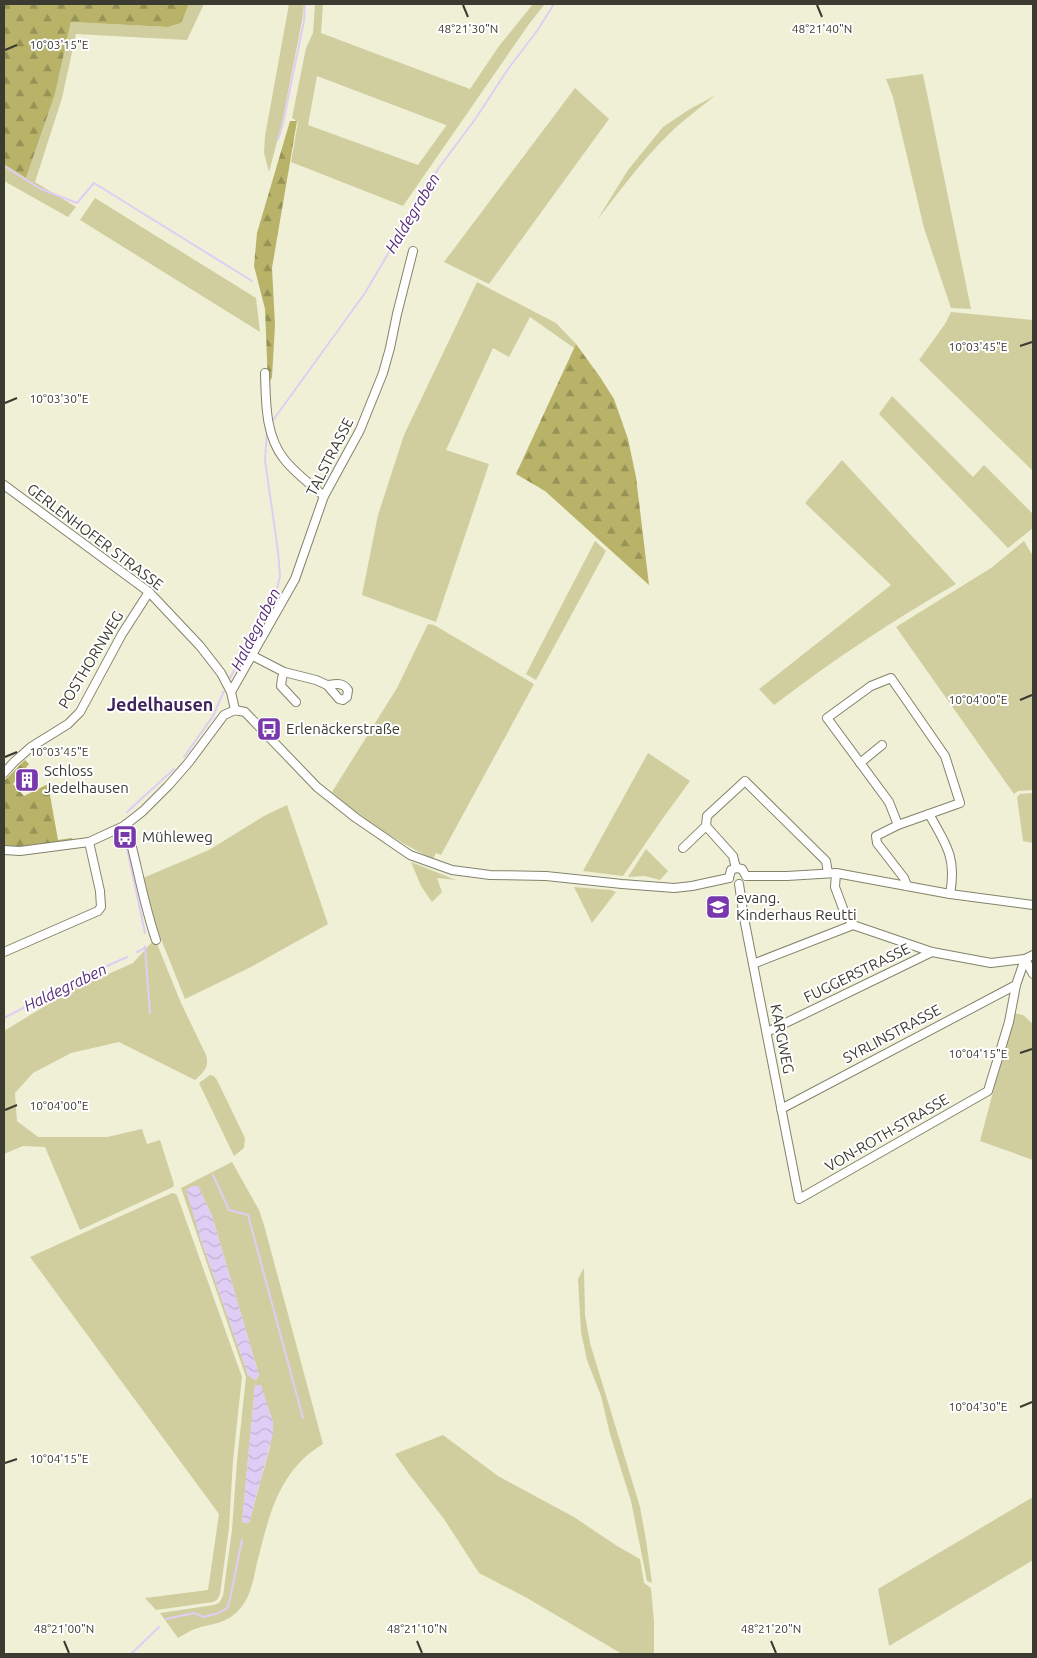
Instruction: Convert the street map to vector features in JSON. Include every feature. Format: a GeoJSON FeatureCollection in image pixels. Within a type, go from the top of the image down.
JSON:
{"type":"FeatureCollection","features":[{"type":"Feature","properties":{"kind":"street","name":"TALSTRASSE"},"geometry":{"type":"LineString","coordinates":[[231,692],[295,579],[324,496],[360,430],[383,373],[413,251]]}},
{"type":"Feature","properties":{"kind":"street"},"geometry":{"type":"LineString","coordinates":[[265,373],[267,418],[276,446],[283,458],[297,474],[324,496]]}},
{"type":"Feature","properties":{"kind":"street","name":"GERLENHOFER STRASSE"},"geometry":{"type":"LineString","coordinates":[[4,485],[149,592],[200,646],[221,673],[231,692],[235,710]]}},
{"type":"Feature","properties":{"kind":"street","name":"POSTHORNWEG"},"geometry":{"type":"LineString","coordinates":[[4,773],[31,748],[68,724],[80,712],[122,634],[149,592]]}},
{"type":"Feature","properties":{"kind":"street"},"geometry":{"type":"LineString","coordinates":[[253,656],[284,672],[328,685]]}},
{"type":"Feature","properties":{"kind":"street"},"geometry":{"type":"LineString","coordinates":[[284,672],[281,686],[296,702]]}},
{"type":"Feature","properties":{"kind":"street"},"geometry":{"type":"LineString","coordinates":[[898,825],[889,802],[827,718],[871,686],[892,678],[945,756],[960,803],[898,825],[876,836],[877,842],[908,886]]}},
{"type":"Feature","properties":{"kind":"street"},"geometry":{"type":"LineString","coordinates":[[4,850],[20,851],[89,842],[126,824],[168,786],[189,762],[224,715],[235,710],[245,712],[317,787],[338,805],[410,855],[452,870],[490,875],[546,876],[674,888],[729,878]]}},
{"type":"Feature","properties":{"kind":"street"},"geometry":{"type":"LineString","coordinates":[[860,763],[882,745]]}},
{"type":"Feature","properties":{"kind":"street"},"geometry":{"type":"LineString","coordinates":[[683,848],[706,826],[708,816],[745,781],[826,861],[832,873],[844,911],[854,925],[932,952],[991,963],[1025,959],[1033,955]]}},
{"type":"Feature","properties":{"kind":"street"},"geometry":{"type":"LineString","coordinates":[[929,814],[946,845],[951,859],[953,878],[950,894]]}},
{"type":"Feature","properties":{"kind":"street"},"geometry":{"type":"LineString","coordinates":[[126,824],[156,940]]}},
{"type":"Feature","properties":{"kind":"street"},"geometry":{"type":"LineString","coordinates":[[706,826],[733,856],[736,868]]}},
{"type":"Feature","properties":{"kind":"street"},"geometry":{"type":"LineString","coordinates":[[4,952],[96,912],[101,907],[102,898],[89,842]]}},
{"type":"Feature","properties":{"kind":"street"},"geometry":{"type":"LineString","coordinates":[[729,878],[731,870],[736,868],[742,869],[746,876]]}},
{"type":"Feature","properties":{"kind":"street"},"geometry":{"type":"LineString","coordinates":[[746,876],[832,873],[950,894],[1033,905]]}},
{"type":"Feature","properties":{"kind":"street"},"geometry":{"type":"LineString","coordinates":[[729,878],[734,884],[739,884],[744,881],[746,876]]}},
{"type":"Feature","properties":{"kind":"street","name":"KARGWEG"},"geometry":{"type":"LineString","coordinates":[[739,884],[752,964],[799,1199]]}},
{"type":"Feature","properties":{"kind":"street"},"geometry":{"type":"LineString","coordinates":[[752,964],[854,925]]}},
{"type":"Feature","properties":{"kind":"street","name":"FUGGERSTRASSE"},"geometry":{"type":"LineString","coordinates":[[767,1032],[932,952]]}},
{"type":"Feature","properties":{"kind":"street"},"geometry":{"type":"LineString","coordinates":[[1025,959],[1033,974]]}},
{"type":"Feature","properties":{"kind":"street"},"geometry":{"type":"LineString","coordinates":[[1016,985],[1025,959]]}},
{"type":"Feature","properties":{"kind":"street","name":"VON-ROTH-STRASSE"},"geometry":{"type":"LineString","coordinates":[[799,1199],[988,1091],[1008,1022],[1016,985]]}},
{"type":"Feature","properties":{"kind":"street","name":"SYRLINSTRASSE"},"geometry":{"type":"LineString","coordinates":[[782,1109],[1016,985]]}},
{"type":"Feature","properties":{"kind":"shaded area"},"geometry":{"type":"Polygon","coordinates":[[[189,4],[204,4],[187,40],[76,34],[62,98],[35,182],[76,207],[68,217],[4,181],[4,164],[26,178],[55,94],[71,22],[168,27],[181,23],[189,4]]]}},
{"type":"Feature","properties":{"kind":"shaded area"},"geometry":{"type":"Polygon","coordinates":[[[289,4],[304,4],[282,123],[269,172],[264,153],[265,136],[289,4]]]}},
{"type":"Feature","properties":{"kind":"shaded area"},"geometry":{"type":"Polygon","coordinates":[[[315,4],[323,4],[321,33],[470,89],[499,46],[533,4],[545,4],[529,24],[403,206],[291,162],[298,122],[292,118],[306,48],[313,33],[315,4]],[[317,76],[308,125],[418,165],[446,125],[317,76]]]}},
{"type":"Feature","properties":{"kind":"shaded area"},"geometry":{"type":"Polygon","coordinates":[[[923,74],[971,309],[951,308],[924,228],[893,97],[886,79],[923,74]]]}},
{"type":"Feature","properties":{"kind":"shaded area"},"geometry":{"type":"Polygon","coordinates":[[[575,88],[609,119],[489,284],[444,262],[575,88]]]}},
{"type":"Feature","properties":{"kind":"shaded area"},"geometry":{"type":"Polygon","coordinates":[[[716,95],[659,144],[597,220],[628,170],[663,127],[716,95]]]}},
{"type":"Feature","properties":{"kind":"shaded area"},"geometry":{"type":"Polygon","coordinates":[[[95,198],[256,298],[260,332],[80,220],[95,198]]]}},
{"type":"Feature","properties":{"kind":"shaded area"},"geometry":{"type":"Polygon","coordinates":[[[477,282],[556,323],[576,344],[574,348],[530,317],[509,357],[493,348],[446,450],[489,464],[436,622],[362,595],[378,515],[404,435],[477,282]]]}},
{"type":"Feature","properties":{"kind":"shaded area"},"geometry":{"type":"Polygon","coordinates":[[[951,312],[1033,320],[1033,471],[919,360],[945,324],[951,312]]]}},
{"type":"Feature","properties":{"kind":"shaded area"},"geometry":{"type":"Polygon","coordinates":[[[892,396],[973,477],[984,465],[1033,514],[1033,528],[1008,548],[879,414],[892,396]]]}},
{"type":"Feature","properties":{"kind":"shaded area"},"geometry":{"type":"Polygon","coordinates":[[[842,460],[956,584],[863,642],[774,705],[759,689],[891,585],[805,503],[842,460]]]}},
{"type":"Feature","properties":{"kind":"shaded area"},"geometry":{"type":"Polygon","coordinates":[[[595,541],[606,551],[536,680],[526,674],[595,541]]]}},
{"type":"Feature","properties":{"kind":"shaded area"},"geometry":{"type":"Polygon","coordinates":[[[1024,541],[1033,556],[1033,790],[1018,791],[1014,794],[896,627],[991,568],[1024,541]]]}},
{"type":"Feature","properties":{"kind":"shaded area"},"geometry":{"type":"Polygon","coordinates":[[[428,624],[434,625],[534,684],[441,855],[436,853],[433,859],[380,829],[332,792],[397,688],[428,624]]]}},
{"type":"Feature","properties":{"kind":"shaded area"},"geometry":{"type":"Polygon","coordinates":[[[648,753],[690,781],[623,876],[583,871],[648,753]]]}},
{"type":"Feature","properties":{"kind":"shaded area"},"geometry":{"type":"Polygon","coordinates":[[[1033,793],[1033,843],[1023,841],[1017,797],[1020,794],[1033,793]]]}},
{"type":"Feature","properties":{"kind":"shaded area"},"geometry":{"type":"Polygon","coordinates":[[[287,805],[328,924],[251,967],[185,999],[151,914],[143,878],[209,850],[264,816],[287,805]]]}},
{"type":"Feature","properties":{"kind":"shaded area"},"geometry":{"type":"Polygon","coordinates":[[[646,849],[668,871],[660,880],[645,876],[628,877],[646,849]]]}},
{"type":"Feature","properties":{"kind":"shaded area"},"geometry":{"type":"Polygon","coordinates":[[[411,862],[456,880],[437,878],[442,892],[432,902],[421,886],[411,862]]]}},
{"type":"Feature","properties":{"kind":"shaded area"},"geometry":{"type":"Polygon","coordinates":[[[574,887],[611,890],[616,892],[592,923],[574,887]]]}},
{"type":"Feature","properties":{"kind":"shaded area"},"geometry":{"type":"Polygon","coordinates":[[[152,942],[157,944],[181,1003],[206,1055],[207,1063],[201,1075],[195,1080],[119,1042],[71,1053],[33,1073],[15,1093],[17,1121],[38,1137],[107,1137],[142,1129],[147,1144],[160,1140],[174,1184],[173,1187],[80,1230],[45,1147],[23,1146],[4,1154],[4,1031],[68,992],[133,963],[152,942]]]}},
{"type":"Feature","properties":{"kind":"shaded area"},"geometry":{"type":"Polygon","coordinates":[[[1014,1013],[1023,1015],[1033,1024],[1033,1160],[980,1141],[1014,1013]]]}},
{"type":"Feature","properties":{"kind":"shaded area"},"geometry":{"type":"Polygon","coordinates":[[[210,1075],[214,1076],[217,1080],[245,1138],[244,1148],[234,1156],[199,1083],[210,1075]]]}},
{"type":"Feature","properties":{"kind":"shaded area"},"geometry":{"type":"Polygon","coordinates":[[[232,1162],[259,1210],[323,1444],[307,1455],[295,1468],[277,1498],[265,1532],[252,1585],[241,1608],[227,1619],[193,1630],[178,1638],[160,1613],[214,1605],[219,1603],[223,1596],[232,1530],[246,1377],[181,1188],[232,1162]],[[198,1186],[200,1237],[248,1375],[256,1380],[259,1375],[212,1216],[198,1186]],[[260,1385],[255,1386],[242,1522],[249,1523],[270,1447],[273,1422],[260,1385]]]}},
{"type":"Feature","properties":{"kind":"shaded area"},"geometry":{"type":"Polygon","coordinates":[[[172,1193],[176,1194],[178,1198],[242,1377],[233,1460],[229,1528],[220,1594],[217,1600],[213,1602],[156,1610],[145,1598],[208,1590],[219,1514],[30,1257],[172,1193]]]}},
{"type":"Feature","properties":{"kind":"shaded area"},"geometry":{"type":"Polygon","coordinates":[[[584,1268],[585,1315],[590,1343],[640,1507],[652,1583],[647,1581],[631,1501],[610,1434],[601,1396],[587,1360],[581,1332],[578,1279],[584,1268]]]}},
{"type":"Feature","properties":{"kind":"shaded area"},"geometry":{"type":"Polygon","coordinates":[[[443,1435],[498,1476],[574,1517],[640,1559],[644,1583],[651,1588],[654,1654],[622,1654],[527,1598],[479,1573],[444,1519],[395,1454],[443,1435]]]}},
{"type":"Feature","properties":{"kind":"shaded area"},"geometry":{"type":"Polygon","coordinates":[[[1033,1497],[1033,1560],[889,1646],[878,1589],[1033,1497]]]}},
{"type":"Feature","properties":{"kind":"green space"},"geometry":{"type":"Polygon","coordinates":[[[4,4],[189,4],[181,23],[168,27],[71,22],[55,94],[26,178],[4,164],[4,4]]]}},
{"type":"Feature","properties":{"kind":"green space"},"geometry":{"type":"Polygon","coordinates":[[[290,121],[297,121],[272,268],[275,325],[272,377],[268,385],[265,309],[254,266],[257,233],[290,121]]]}},
{"type":"Feature","properties":{"kind":"green space"},"geometry":{"type":"Polygon","coordinates":[[[576,344],[614,399],[628,439],[636,477],[649,585],[545,491],[516,474],[576,344]]]}},
{"type":"Feature","properties":{"kind":"green space"},"geometry":{"type":"Polygon","coordinates":[[[25,760],[29,764],[13,784],[24,796],[48,784],[58,840],[72,838],[73,841],[21,848],[4,847],[4,781],[25,760]]]}},
{"type":"Feature","properties":{"kind":"water"},"geometry":{"type":"Polygon","coordinates":[[[192,1186],[198,1186],[212,1216],[259,1375],[256,1380],[248,1375],[200,1237],[186,1190],[192,1186]]]}},
{"type":"Feature","properties":{"kind":"water"},"geometry":{"type":"Polygon","coordinates":[[[255,1385],[261,1385],[273,1422],[273,1434],[249,1523],[242,1522],[255,1385]]]}},
{"type":"Feature","properties":{"kind":"waterway"},"geometry":{"type":"LineString","coordinates":[[278,140],[304,21],[305,4]]}},
{"type":"Feature","properties":{"kind":"waterway","name":"Haldegraben"},"geometry":{"type":"LineString","coordinates":[[271,423],[365,293],[438,169],[476,118],[554,4]]}},
{"type":"Feature","properties":{"kind":"waterway"},"geometry":{"type":"LineString","coordinates":[[4,166],[41,189],[77,203],[94,183],[252,281]]}},
{"type":"Feature","properties":{"kind":"waterway","name":"Haldegraben"},"geometry":{"type":"LineString","coordinates":[[230,678],[275,597],[280,576],[265,460],[267,432]]}},
{"type":"Feature","properties":{"kind":"waterway","name":"Haldegraben"},"geometry":{"type":"LineString","coordinates":[[184,757],[213,716],[224,691]]}},
{"type":"Feature","properties":{"kind":"waterway","name":"Haldegraben"},"geometry":{"type":"LineString","coordinates":[[127,812],[174,769]]}},
{"type":"Feature","properties":{"kind":"waterway","name":"Haldegraben"},"geometry":{"type":"LineString","coordinates":[[125,839],[145,933]]}},
{"type":"Feature","properties":{"kind":"waterway","name":"Haldegraben"},"geometry":{"type":"LineString","coordinates":[[137,952],[145,948],[145,946]]}},
{"type":"Feature","properties":{"kind":"waterway"},"geometry":{"type":"LineString","coordinates":[[145,948],[150,1013]]}},
{"type":"Feature","properties":{"kind":"waterway","name":"Haldegraben"},"geometry":{"type":"LineString","coordinates":[[4,1018],[53,990],[127,957]]}},
{"type":"Feature","properties":{"kind":"waterway"},"geometry":{"type":"LineString","coordinates":[[213,1175],[229,1210],[248,1215],[303,1418]]}},
{"type":"Feature","properties":{"kind":"waterway","name":"Haldegraben"},"geometry":{"type":"LineString","coordinates":[[166,1619],[194,1613],[203,1617],[219,1613],[227,1608],[242,1540]]}},
{"type":"Feature","properties":{"kind":"waterway","name":"Haldegraben"},"geometry":{"type":"LineString","coordinates":[[131,1654],[159,1627]]}},
{"type":"Feature","properties":{"kind":"place","name":"Erlenäckerstraße"},"geometry":{"type":"Point","coordinates":[269,729]}},
{"type":"Feature","properties":{"kind":"place","name":"Schloss Jedelhausen"},"geometry":{"type":"Point","coordinates":[27,780]}},
{"type":"Feature","properties":{"kind":"place","name":"Mühleweg"},"geometry":{"type":"Point","coordinates":[125,837]}},
{"type":"Feature","properties":{"kind":"place","name":"evang. Kinderhaus Reutti"},"geometry":{"type":"Point","coordinates":[718,907]}},
{"type":"Feature","properties":{"kind":"district","name":"Jedelhausen"},"geometry":{"type":"Point","coordinates":[160,705]}}]}
